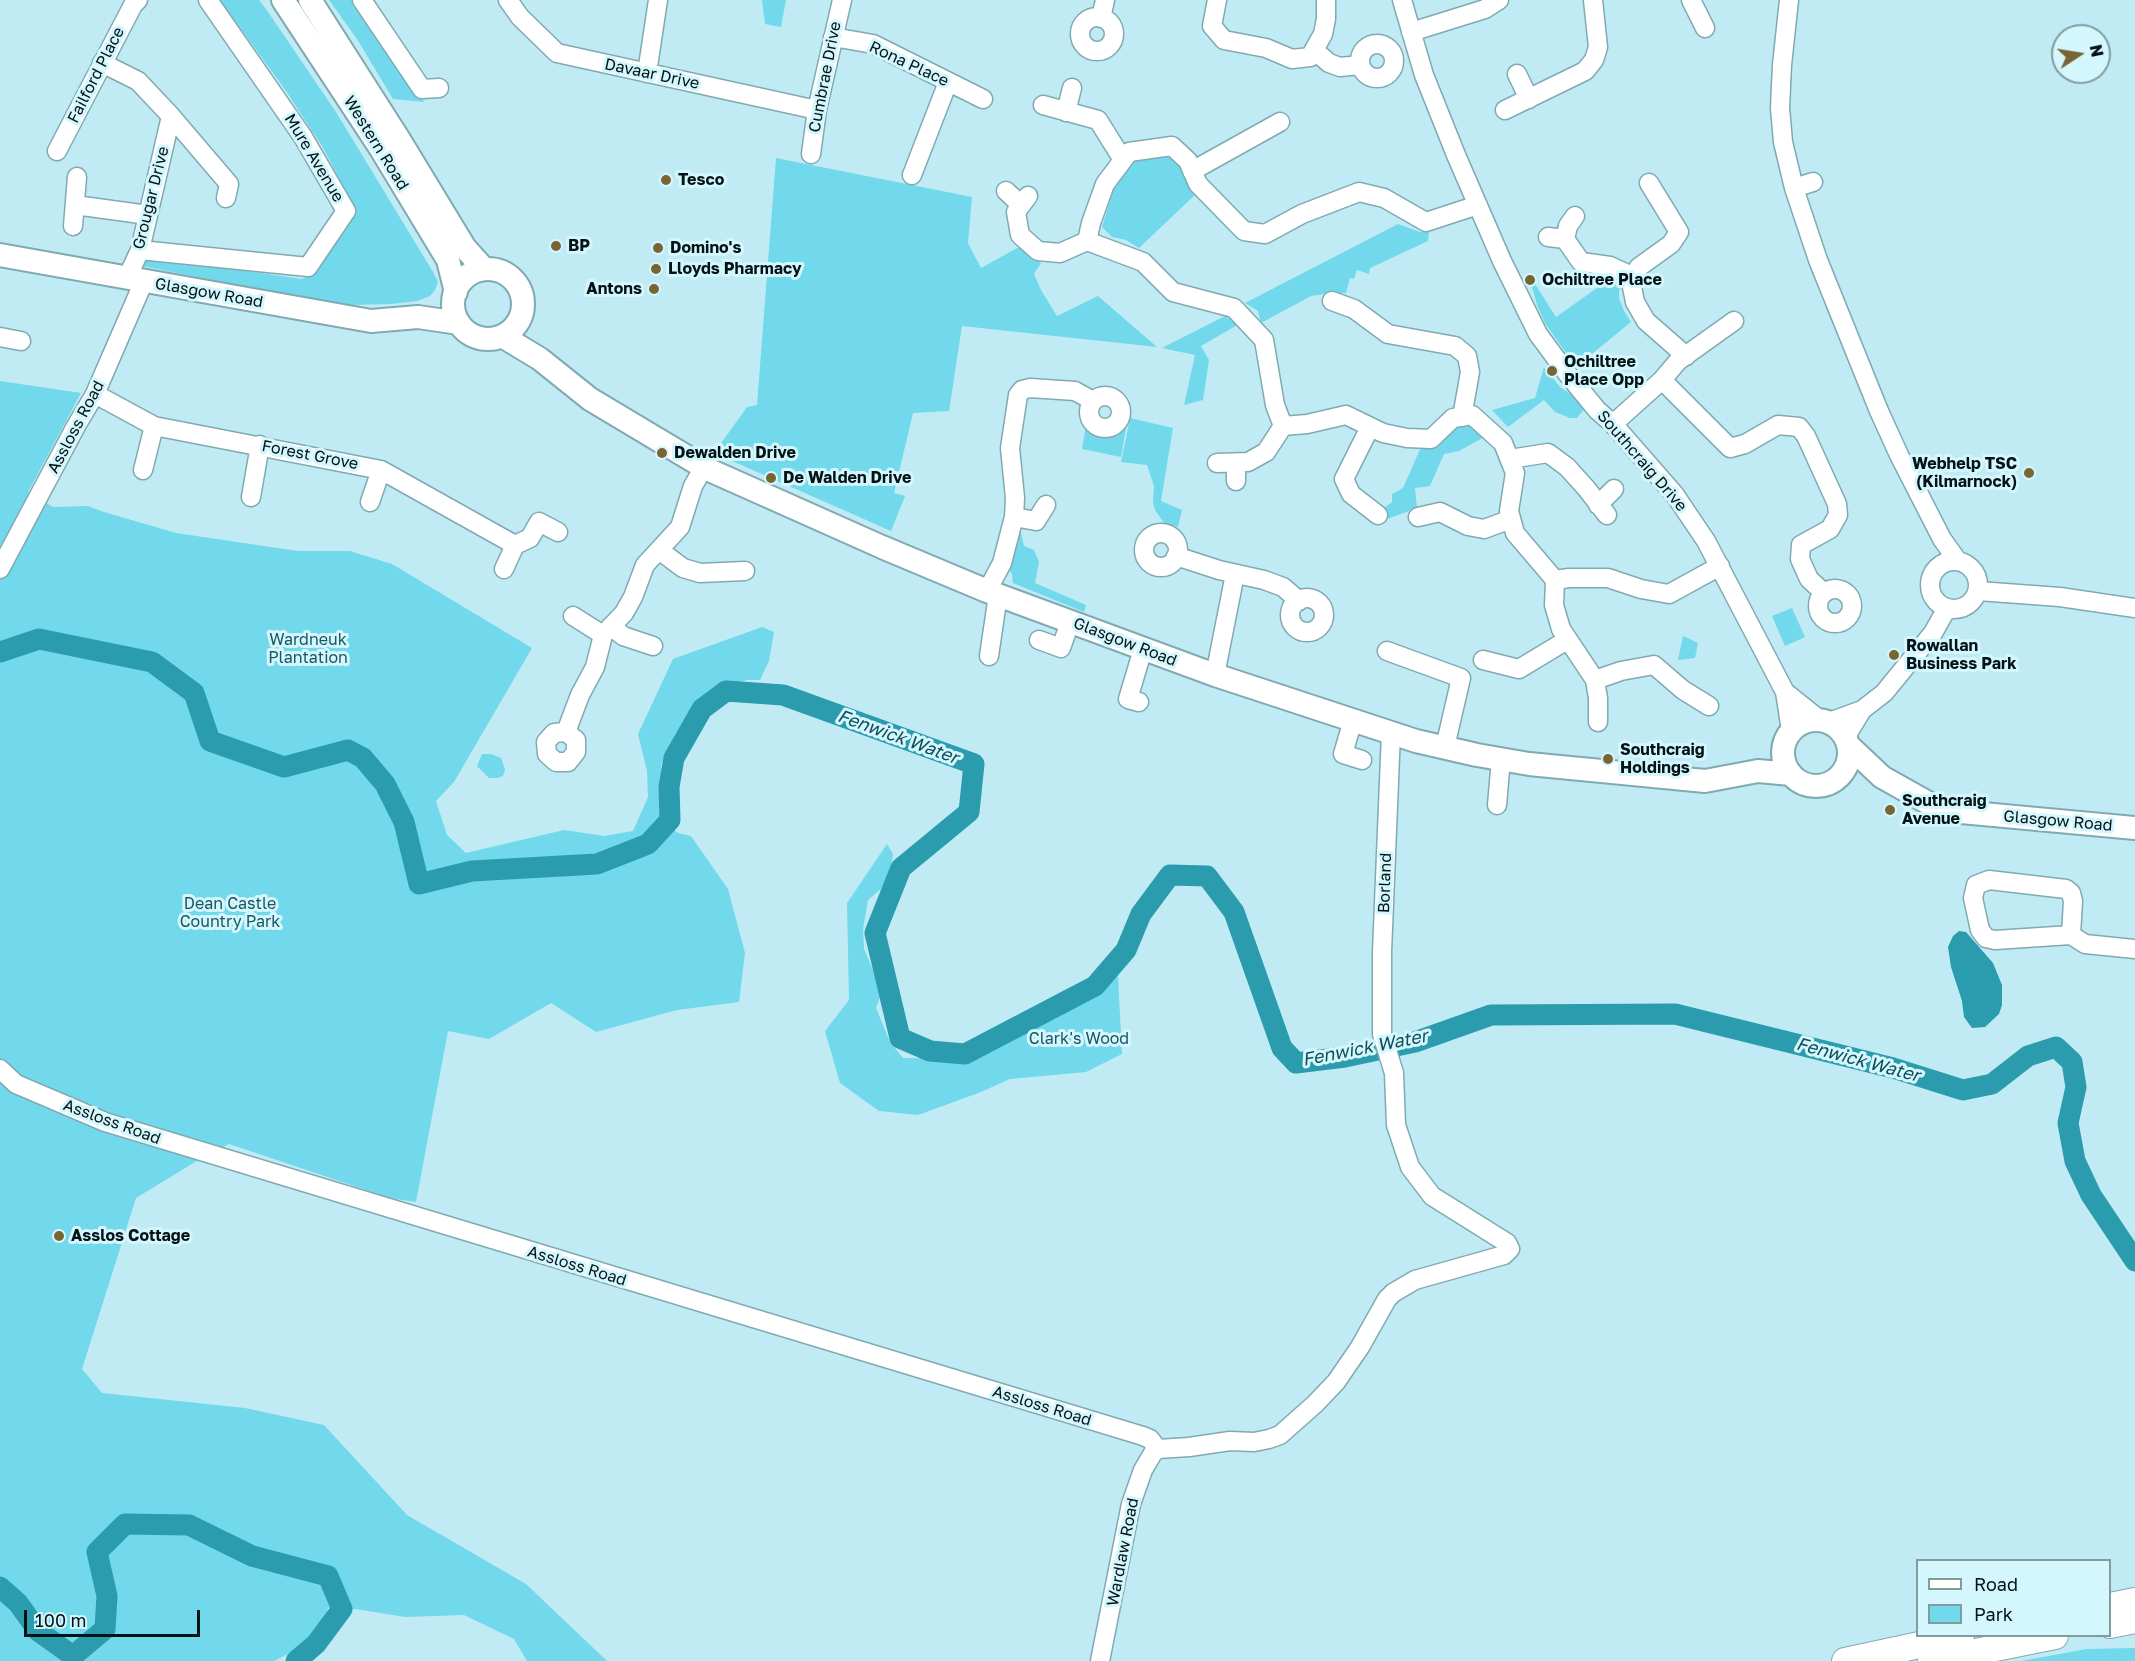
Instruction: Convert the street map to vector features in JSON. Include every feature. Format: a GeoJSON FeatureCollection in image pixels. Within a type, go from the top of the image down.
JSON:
{"type":"FeatureCollection","features":[{"type":"Feature","properties":{"kind":"highway"},"geometry":{"type":"LineString","coordinates":[[2111,1606],[2135,1601]]}},
{"type":"Feature","properties":{"kind":"highway"},"geometry":{"type":"LineString","coordinates":[[2111,1625],[2135,1620]]}},
{"type":"Feature","properties":{"kind":"highway"},"geometry":{"type":"LineString","coordinates":[[1845,1661],[1952,1637]]}},
{"type":"Feature","properties":{"kind":"highway"},"geometry":{"type":"LineString","coordinates":[[1931,1661],[2045,1637]]}},
{"type":"Feature","properties":{"kind":"main road","name":"Western Road"},"geometry":{"type":"LineString","coordinates":[[283,0],[363,121],[448,260],[456,306]]}},
{"type":"Feature","properties":{"kind":"main road","name":"Western Road"},"geometry":{"type":"LineString","coordinates":[[310,0],[465,248],[484,269]]}},
{"type":"Feature","properties":{"kind":"main road","name":"Glasgow Road"},"geometry":{"type":"LineString","coordinates":[[0,255],[371,321],[418,317],[456,306]]}},
{"type":"Feature","properties":{"kind":"main road"},"geometry":{"type":"LineString","coordinates":[[484,269],[499,271],[509,276],[518,285],[523,306],[517,325],[502,336],[483,339],[473,336],[456,306],[459,285],[470,274],[484,269]]}},
{"type":"Feature","properties":{"kind":"main road","name":"Glasgow Road"},"geometry":{"type":"LineString","coordinates":[[521,316],[540,359]]}},
{"type":"Feature","properties":{"kind":"main road","name":"Glasgow Road"},"geometry":{"type":"LineString","coordinates":[[502,336],[540,359],[590,399],[704,467],[882,547],[993,593],[1215,675],[1391,733],[1445,747],[1529,764],[1705,781],[1758,771],[1791,774]]}},
{"type":"Feature","properties":{"kind":"main road"},"geometry":{"type":"LineString","coordinates":[[1808,721],[1836,731],[1849,755],[1846,766],[1840,775],[1828,783],[1815,786],[1802,782],[1791,774],[1785,763],[1787,740],[1808,721]]}},
{"type":"Feature","properties":{"kind":"main road","name":"Glasgow Road"},"geometry":{"type":"LineString","coordinates":[[1836,731],[1882,777],[1932,805],[1961,812],[2135,828]]}},
{"type":"Feature","properties":{"kind":"main road","name":"Glasgow Road"},"geometry":{"type":"LineString","coordinates":[[1758,771],[1787,740]]}},
{"type":"Feature","properties":{"kind":"main road","name":"Glasgow Road"},"geometry":{"type":"LineString","coordinates":[[1840,775],[1882,777]]}},
{"type":"Feature","properties":{"kind":"street","name":"Failford Place"},"geometry":{"type":"LineString","coordinates":[[57,151],[133,5],[138,0]]}},
{"type":"Feature","properties":{"kind":"street","name":"Mure Avenue"},"geometry":{"type":"LineString","coordinates":[[140,249],[308,267],[346,211],[303,137],[208,0]]}},
{"type":"Feature","properties":{"kind":"street"},"geometry":{"type":"LineString","coordinates":[[362,0],[422,88],[439,88]]}},
{"type":"Feature","properties":{"kind":"street","name":"Davaar Drive"},"geometry":{"type":"LineString","coordinates":[[508,0],[520,17],[557,53],[817,110]]}},
{"type":"Feature","properties":{"kind":"street"},"geometry":{"type":"LineString","coordinates":[[647,73],[658,0]]}},
{"type":"Feature","properties":{"kind":"street","name":"Cumbrae Drive"},"geometry":{"type":"LineString","coordinates":[[811,154],[817,110],[842,0]]}},
{"type":"Feature","properties":{"kind":"street"},"geometry":{"type":"LineString","coordinates":[[1217,0],[1212,26],[1224,40],[1266,48],[1292,59],[1310,57],[1323,34],[1326,0]]}},
{"type":"Feature","properties":{"kind":"street","name":"Southcraig Drive"},"geometry":{"type":"LineString","coordinates":[[1402,0],[1424,75],[1502,261],[1538,334],[1597,410],[1613,424],[1675,495],[1720,566],[1785,692],[1787,740]]}},
{"type":"Feature","properties":{"kind":"street"},"geometry":{"type":"LineString","coordinates":[[1411,32],[1485,9],[1499,0]]}},
{"type":"Feature","properties":{"kind":"street"},"geometry":{"type":"LineString","coordinates":[[1505,110],[1585,71],[1594,60],[1598,47],[1593,0]]}},
{"type":"Feature","properties":{"kind":"street"},"geometry":{"type":"LineString","coordinates":[[1691,0],[1705,28]]}},
{"type":"Feature","properties":{"kind":"street"},"geometry":{"type":"LineString","coordinates":[[1789,0],[1780,108],[1783,142],[1794,188],[1818,260],[1899,455],[1942,538],[1957,560],[1972,567],[1976,574],[1978,591],[1969,604],[1962,608],[1947,608],[1940,605],[1932,596],[1930,578],[1942,563],[1957,560]]}},
{"type":"Feature","properties":{"kind":"street","name":"Rona Place"},"geometry":{"type":"LineString","coordinates":[[833,37],[873,44],[983,99]]}},
{"type":"Feature","properties":{"kind":"street"},"geometry":{"type":"LineString","coordinates":[[1314,50],[1329,63],[1340,67],[1360,65]]}},
{"type":"Feature","properties":{"kind":"street","name":"Grougar Drive"},"geometry":{"type":"LineString","coordinates":[[102,63],[138,81],[171,116],[229,184],[226,198]]}},
{"type":"Feature","properties":{"kind":"street"},"geometry":{"type":"LineString","coordinates":[[1517,74],[1529,99]]}},
{"type":"Feature","properties":{"kind":"street"},"geometry":{"type":"LineString","coordinates":[[912,175],[948,82]]}},
{"type":"Feature","properties":{"kind":"street"},"geometry":{"type":"LineString","coordinates":[[1066,112],[1072,88]]}},
{"type":"Feature","properties":{"kind":"street"},"geometry":{"type":"LineString","coordinates":[[1043,105],[1098,120],[1123,160]]}},
{"type":"Feature","properties":{"kind":"street","name":"Grougar Drive"},"geometry":{"type":"LineString","coordinates":[[136,280],[140,249],[171,116]]}},
{"type":"Feature","properties":{"kind":"street"},"geometry":{"type":"LineString","coordinates":[[1192,171],[1280,122]]}},
{"type":"Feature","properties":{"kind":"street"},"geometry":{"type":"LineString","coordinates":[[1087,241],[1090,223],[1105,183],[1130,152],[1172,146],[1188,160],[1198,184],[1244,231],[1265,234],[1302,214],[1359,192],[1384,198],[1426,222],[1478,206]]}},
{"type":"Feature","properties":{"kind":"street"},"geometry":{"type":"LineString","coordinates":[[73,226],[77,177]]}},
{"type":"Feature","properties":{"kind":"street"},"geometry":{"type":"LineString","coordinates":[[1649,183],[1679,232],[1671,244],[1639,267],[1631,282],[1635,302],[1646,321],[1686,356]]}},
{"type":"Feature","properties":{"kind":"street"},"geometry":{"type":"LineString","coordinates":[[1794,188],[1813,183]]}},
{"type":"Feature","properties":{"kind":"street"},"geometry":{"type":"LineString","coordinates":[[1006,191],[1024,200],[1016,212],[1020,235],[1038,251],[1060,253],[1087,241],[1143,262],[1173,292],[1234,308],[1264,339],[1275,405],[1282,426]]}},
{"type":"Feature","properties":{"kind":"street"},"geometry":{"type":"LineString","coordinates":[[75,205],[148,215]]}},
{"type":"Feature","properties":{"kind":"street"},"geometry":{"type":"LineString","coordinates":[[1575,216],[1557,238],[1581,262],[1610,266],[1634,277]]}},
{"type":"Feature","properties":{"kind":"street","name":"Assloss Road"},"geometry":{"type":"LineString","coordinates":[[0,569],[95,394],[136,280]]}},
{"type":"Feature","properties":{"kind":"street"},"geometry":{"type":"LineString","coordinates":[[1332,301],[1354,309],[1388,334],[1455,346],[1467,356],[1470,372],[1462,417]]}},
{"type":"Feature","properties":{"kind":"street"},"geometry":{"type":"LineString","coordinates":[[1613,424],[1662,380],[1678,361],[1734,321]]}},
{"type":"Feature","properties":{"kind":"street"},"geometry":{"type":"LineString","coordinates":[[0,337],[21,341]]}},
{"type":"Feature","properties":{"kind":"street"},"geometry":{"type":"LineString","coordinates":[[1662,380],[1730,448],[1745,444],[1778,425],[1799,427],[1806,436],[1836,504],[1838,515],[1830,529],[1801,545],[1800,559],[1809,579],[1824,593]]}},
{"type":"Feature","properties":{"kind":"street"},"geometry":{"type":"LineString","coordinates":[[989,657],[993,593],[1014,517],[1010,448],[1018,395],[1022,390],[1030,388],[1075,391],[1093,401]]}},
{"type":"Feature","properties":{"kind":"street","name":"Forest Grove"},"geometry":{"type":"LineString","coordinates":[[95,394],[154,426],[381,470],[515,545]]}},
{"type":"Feature","properties":{"kind":"street"},"geometry":{"type":"LineString","coordinates":[[1282,426],[1307,424],[1346,415],[1383,433],[1407,438],[1431,439],[1453,418],[1472,415],[1503,443],[1515,473],[1509,511],[1515,533],[1555,580],[1554,605],[1561,629],[1595,681],[1599,698],[1598,723]]}},
{"type":"Feature","properties":{"kind":"street"},"geometry":{"type":"LineString","coordinates":[[143,470],[154,426]]}},
{"type":"Feature","properties":{"kind":"street"},"geometry":{"type":"LineString","coordinates":[[1217,463],[1248,462],[1266,452],[1282,426]]}},
{"type":"Feature","properties":{"kind":"street"},"geometry":{"type":"LineString","coordinates":[[1370,426],[1344,479],[1352,494],[1378,514]]}},
{"type":"Feature","properties":{"kind":"street"},"geometry":{"type":"LineString","coordinates":[[251,497],[260,445]]}},
{"type":"Feature","properties":{"kind":"street"},"geometry":{"type":"LineString","coordinates":[[1510,459],[1548,453],[1567,468],[1603,510],[1614,489]]}},
{"type":"Feature","properties":{"kind":"street"},"geometry":{"type":"LineString","coordinates":[[1236,463],[1236,481]]}},
{"type":"Feature","properties":{"kind":"street"},"geometry":{"type":"LineString","coordinates":[[566,732],[580,695],[595,667],[607,631],[624,613],[633,597],[645,564],[680,527],[693,486],[704,467]]}},
{"type":"Feature","properties":{"kind":"street"},"geometry":{"type":"LineString","coordinates":[[370,502],[381,470]]}},
{"type":"Feature","properties":{"kind":"street"},"geometry":{"type":"LineString","coordinates":[[1014,517],[1038,530],[1046,505]]}},
{"type":"Feature","properties":{"kind":"street"},"geometry":{"type":"LineString","coordinates":[[1418,517],[1440,512],[1468,526],[1484,529],[1511,519]]}},
{"type":"Feature","properties":{"kind":"street"},"geometry":{"type":"LineString","coordinates":[[504,569],[515,545],[530,538],[539,522],[558,532]]}},
{"type":"Feature","properties":{"kind":"street"},"geometry":{"type":"LineString","coordinates":[[659,550],[683,568],[700,573],[719,563],[745,571]]}},
{"type":"Feature","properties":{"kind":"street"},"geometry":{"type":"LineString","coordinates":[[1176,556],[1284,586],[1299,601]]}},
{"type":"Feature","properties":{"kind":"street"},"geometry":{"type":"LineString","coordinates":[[1555,580],[1608,578],[1641,589],[1670,594],[1720,566]]}},
{"type":"Feature","properties":{"kind":"street"},"geometry":{"type":"LineString","coordinates":[[1215,675],[1235,574]]}},
{"type":"Feature","properties":{"kind":"street"},"geometry":{"type":"LineString","coordinates":[[1978,591],[2060,597],[2135,608]]}},
{"type":"Feature","properties":{"kind":"street"},"geometry":{"type":"LineString","coordinates":[[1836,731],[1884,693],[1933,633],[1947,608]]}},
{"type":"Feature","properties":{"kind":"street"},"geometry":{"type":"LineString","coordinates":[[573,616],[607,631],[653,646]]}},
{"type":"Feature","properties":{"kind":"street"},"geometry":{"type":"LineString","coordinates":[[1039,640],[1061,648],[1070,622]]}},
{"type":"Feature","properties":{"kind":"street"},"geometry":{"type":"LineString","coordinates":[[1483,660],[1519,669],[1567,640]]}},
{"type":"Feature","properties":{"kind":"street"},"geometry":{"type":"LineString","coordinates":[[1139,702],[1128,699],[1143,649]]}},
{"type":"Feature","properties":{"kind":"street"},"geometry":{"type":"LineString","coordinates":[[1387,651],[1461,678],[1445,747]]}},
{"type":"Feature","properties":{"kind":"street"},"geometry":{"type":"LineString","coordinates":[[1595,681],[1622,671],[1654,665],[1683,690],[1709,706]]}},
{"type":"Feature","properties":{"kind":"street","name":"Southcraig Drive"},"geometry":{"type":"LineString","coordinates":[[1785,692],[1836,731]]}},
{"type":"Feature","properties":{"kind":"street"},"geometry":{"type":"LineString","coordinates":[[1353,720],[1343,754],[1362,760]]}},
{"type":"Feature","properties":{"kind":"street","name":"Borland"},"geometry":{"type":"LineString","coordinates":[[1158,1449],[1230,1441],[1262,1441],[1280,1435],[1336,1382],[1360,1347],[1387,1299],[1398,1289],[1422,1278],[1504,1255],[1510,1250],[1506,1243],[1432,1196],[1410,1167],[1396,1125],[1394,1073],[1382,1034],[1382,952],[1391,733]]}},
{"type":"Feature","properties":{"kind":"street"},"geometry":{"type":"LineString","coordinates":[[1497,806],[1501,759]]}},
{"type":"Feature","properties":{"kind":"street"},"geometry":{"type":"LineString","coordinates":[[2072,935],[2073,902],[2071,893],[2066,889],[1989,880],[1976,885],[1974,898],[1980,930],[1986,938],[1995,940],[2072,935],[2085,944],[2135,949]]}},
{"type":"Feature","properties":{"kind":"street","name":"Assloss Road"},"geometry":{"type":"LineString","coordinates":[[0,1069],[16,1084],[105,1122],[1143,1436],[1150,1439],[1158,1449]]}},
{"type":"Feature","properties":{"kind":"street","name":"Wardlaw Road"},"geometry":{"type":"LineString","coordinates":[[1100,1661],[1131,1504],[1143,1470],[1158,1449]]}},
{"type":"Feature","properties":{"kind":"green space"},"geometry":{"type":"Polygon","coordinates":[[[220,0],[259,0],[266,9],[336,112],[433,272],[438,282],[430,296],[417,301],[392,304],[349,305],[316,301],[142,266],[143,256],[302,279],[315,272],[352,218],[352,207],[348,195],[322,146],[286,91],[220,0]]]}},
{"type":"Feature","properties":{"kind":"green space"},"geometry":{"type":"Polygon","coordinates":[[[329,0],[356,0],[424,102],[393,99],[357,39],[329,0]]]}},
{"type":"Feature","properties":{"kind":"green space"},"geometry":{"type":"Polygon","coordinates":[[[762,0],[786,0],[781,27],[765,24],[762,0]]]}},
{"type":"Feature","properties":{"kind":"green space"},"geometry":{"type":"Polygon","coordinates":[[[1154,153],[1172,156],[1183,168],[1198,192],[1139,248],[1126,240],[1112,237],[1102,227],[1113,191],[1123,173],[1136,160],[1154,153]]]}},
{"type":"Feature","properties":{"kind":"green space"},"geometry":{"type":"Polygon","coordinates":[[[776,158],[972,197],[968,243],[981,268],[1019,247],[1041,263],[1034,274],[1057,316],[1098,296],[1157,347],[962,326],[949,411],[913,413],[894,493],[905,496],[891,531],[714,453],[747,407],[757,405],[776,158]]]}},
{"type":"Feature","properties":{"kind":"green space"},"geometry":{"type":"Polygon","coordinates":[[[1398,224],[1420,232],[1429,231],[1428,241],[1370,268],[1369,274],[1357,270],[1354,279],[1350,278],[1346,293],[1311,296],[1261,323],[1258,311],[1245,303],[1398,224]]]}},
{"type":"Feature","properties":{"kind":"green space"},"geometry":{"type":"Polygon","coordinates":[[[1614,276],[1619,278],[1622,284],[1619,298],[1631,322],[1576,367],[1545,323],[1532,287],[1535,284],[1556,317],[1614,276]]]}},
{"type":"Feature","properties":{"kind":"green space"},"geometry":{"type":"Polygon","coordinates":[[[1225,316],[1239,324],[1201,346],[1209,360],[1203,400],[1184,405],[1195,355],[1162,348],[1225,316]]]}},
{"type":"Feature","properties":{"kind":"green space"},"geometry":{"type":"Polygon","coordinates":[[[1544,367],[1560,387],[1585,408],[1577,418],[1570,418],[1555,412],[1544,400],[1508,427],[1492,410],[1535,398],[1544,367]]]}},
{"type":"Feature","properties":{"kind":"green space","name":"Dean Castle Country Park"},"geometry":{"type":"Polygon","coordinates":[[[0,381],[81,393],[28,492],[53,507],[88,506],[176,533],[298,551],[350,551],[392,564],[532,648],[454,782],[436,801],[447,835],[466,853],[564,830],[604,836],[633,831],[648,797],[647,771],[638,734],[673,659],[762,627],[774,632],[769,661],[760,680],[747,680],[706,693],[676,733],[661,765],[663,793],[660,818],[678,833],[691,836],[728,889],[745,953],[739,1002],[677,1010],[596,1032],[551,1003],[489,1039],[448,1031],[416,1202],[390,1198],[229,1144],[195,1162],[136,1198],[82,1369],[102,1393],[245,1408],[324,1425],[407,1515],[526,1584],[607,1661],[527,1661],[514,1639],[464,1615],[405,1617],[356,1609],[328,1608],[325,1621],[300,1648],[274,1661],[0,1661],[0,381]]]}},
{"type":"Feature","properties":{"kind":"green space"},"geometry":{"type":"Polygon","coordinates":[[[1130,418],[1173,428],[1161,501],[1182,510],[1178,527],[1164,523],[1155,510],[1154,486],[1147,465],[1121,462],[1130,418]]]}},
{"type":"Feature","properties":{"kind":"green space"},"geometry":{"type":"Polygon","coordinates":[[[1468,421],[1486,436],[1459,451],[1444,454],[1430,486],[1415,488],[1417,508],[1387,519],[1383,509],[1392,502],[1392,494],[1403,488],[1421,447],[1468,421]]]}},
{"type":"Feature","properties":{"kind":"green space"},"geometry":{"type":"Polygon","coordinates":[[[1126,422],[1121,457],[1082,449],[1086,425],[1098,433],[1113,433],[1120,430],[1126,422]]]}},
{"type":"Feature","properties":{"kind":"green space"},"geometry":{"type":"Polygon","coordinates":[[[1020,529],[1024,546],[1034,550],[1039,562],[1035,583],[1086,605],[1084,612],[1013,583],[1008,567],[1020,529]]]}},
{"type":"Feature","properties":{"kind":"green space"},"geometry":{"type":"Polygon","coordinates":[[[1792,608],[1805,637],[1785,646],[1772,616],[1792,608]]]}},
{"type":"Feature","properties":{"kind":"green space"},"geometry":{"type":"Polygon","coordinates":[[[1683,636],[1698,643],[1695,658],[1678,660],[1683,636]]]}},
{"type":"Feature","properties":{"kind":"green space"},"geometry":{"type":"Polygon","coordinates":[[[482,754],[491,754],[501,758],[505,769],[503,776],[489,778],[477,766],[482,754]]]}},
{"type":"Feature","properties":{"kind":"green space","name":"Clark's Wood"},"geometry":{"type":"Polygon","coordinates":[[[887,844],[893,854],[889,882],[868,900],[863,929],[864,949],[882,992],[876,1008],[890,1042],[903,1058],[957,1059],[998,1048],[1044,1019],[1091,998],[1118,976],[1122,1054],[1086,1072],[1010,1079],[918,1115],[879,1111],[840,1083],[825,1031],[849,1000],[847,903],[887,844]]]}},
{"type":"Feature","properties":{"kind":"green space"},"geometry":{"type":"Polygon","coordinates":[[[2135,1648],[2135,1661],[2021,1661],[2087,1649],[2135,1648]]]}},
{"type":"Feature","properties":{"kind":"shaded area"},"geometry":{"type":"Polygon","coordinates":[[[1959,931],[1966,932],[1993,963],[2002,985],[2002,1005],[1999,1014],[1985,1027],[1972,1028],[1964,1017],[1948,947],[1953,936],[1959,931]]]}},
{"type":"Feature","properties":{"kind":"waterway","name":"Fenwick Water"},"geometry":{"type":"LineString","coordinates":[[0,652],[39,639],[152,662],[194,693],[210,741],[284,767],[348,750],[363,758],[385,784],[404,822],[419,884],[472,871],[597,864],[648,844],[670,820],[669,787],[674,758],[702,709],[726,691],[783,695],[974,764],[969,812],[901,868],[875,933],[900,1038],[930,1051],[965,1054],[1095,986],[1126,950],[1141,914],[1170,875],[1207,876],[1234,912],[1282,1048],[1296,1063],[1345,1057],[1415,1042],[1491,1015],[1675,1014],[1893,1068],[1963,1090],[1992,1084],[2028,1056],[2056,1047],[2072,1062],[2076,1087],[2068,1123],[2075,1161],[2091,1195],[2135,1261]]}},
{"type":"Feature","properties":{"kind":"waterway"},"geometry":{"type":"LineString","coordinates":[[0,1587],[18,1603],[38,1631],[73,1656],[105,1629],[107,1596],[97,1552],[125,1524],[189,1525],[252,1556],[328,1576],[342,1609],[316,1644],[296,1661]]}},
{"type":"Feature","properties":{"kind":"place","name":"Tesco"},"geometry":{"type":"Point","coordinates":[666,180]}},
{"type":"Feature","properties":{"kind":"place","name":"BP"},"geometry":{"type":"Point","coordinates":[556,246]}},
{"type":"Feature","properties":{"kind":"place","name":"Domino's"},"geometry":{"type":"Point","coordinates":[658,248]}},
{"type":"Feature","properties":{"kind":"place","name":"Lloyds Pharmacy"},"geometry":{"type":"Point","coordinates":[656,269]}},
{"type":"Feature","properties":{"kind":"place","name":"Ochiltree Place"},"geometry":{"type":"Point","coordinates":[1530,280]}},
{"type":"Feature","properties":{"kind":"place","name":"Antons"},"geometry":{"type":"Point","coordinates":[654,289]}},
{"type":"Feature","properties":{"kind":"place","name":"Ochiltree Place Opp"},"geometry":{"type":"Point","coordinates":[1552,371]}},
{"type":"Feature","properties":{"kind":"place","name":"Dewalden Drive"},"geometry":{"type":"Point","coordinates":[662,453]}},
{"type":"Feature","properties":{"kind":"place","name":"Webhelp TSC (Kilmarnock)"},"geometry":{"type":"Point","coordinates":[2029,473]}},
{"type":"Feature","properties":{"kind":"place","name":"De Walden Drive"},"geometry":{"type":"Point","coordinates":[771,478]}},
{"type":"Feature","properties":{"kind":"place","name":"Rowallan Business Park"},"geometry":{"type":"Point","coordinates":[1894,655]}},
{"type":"Feature","properties":{"kind":"place","name":"Southcraig Holdings"},"geometry":{"type":"Point","coordinates":[1608,759]}},
{"type":"Feature","properties":{"kind":"place","name":"Southcraig Avenue"},"geometry":{"type":"Point","coordinates":[1890,810]}},
{"type":"Feature","properties":{"kind":"place","name":"Asslos Cottage"},"geometry":{"type":"Point","coordinates":[59,1236]}},
{"type":"Feature","properties":{"kind":"park label","name":"Wardneuk Plantation"},"geometry":{"type":"Point","coordinates":[308,649]}}]}
